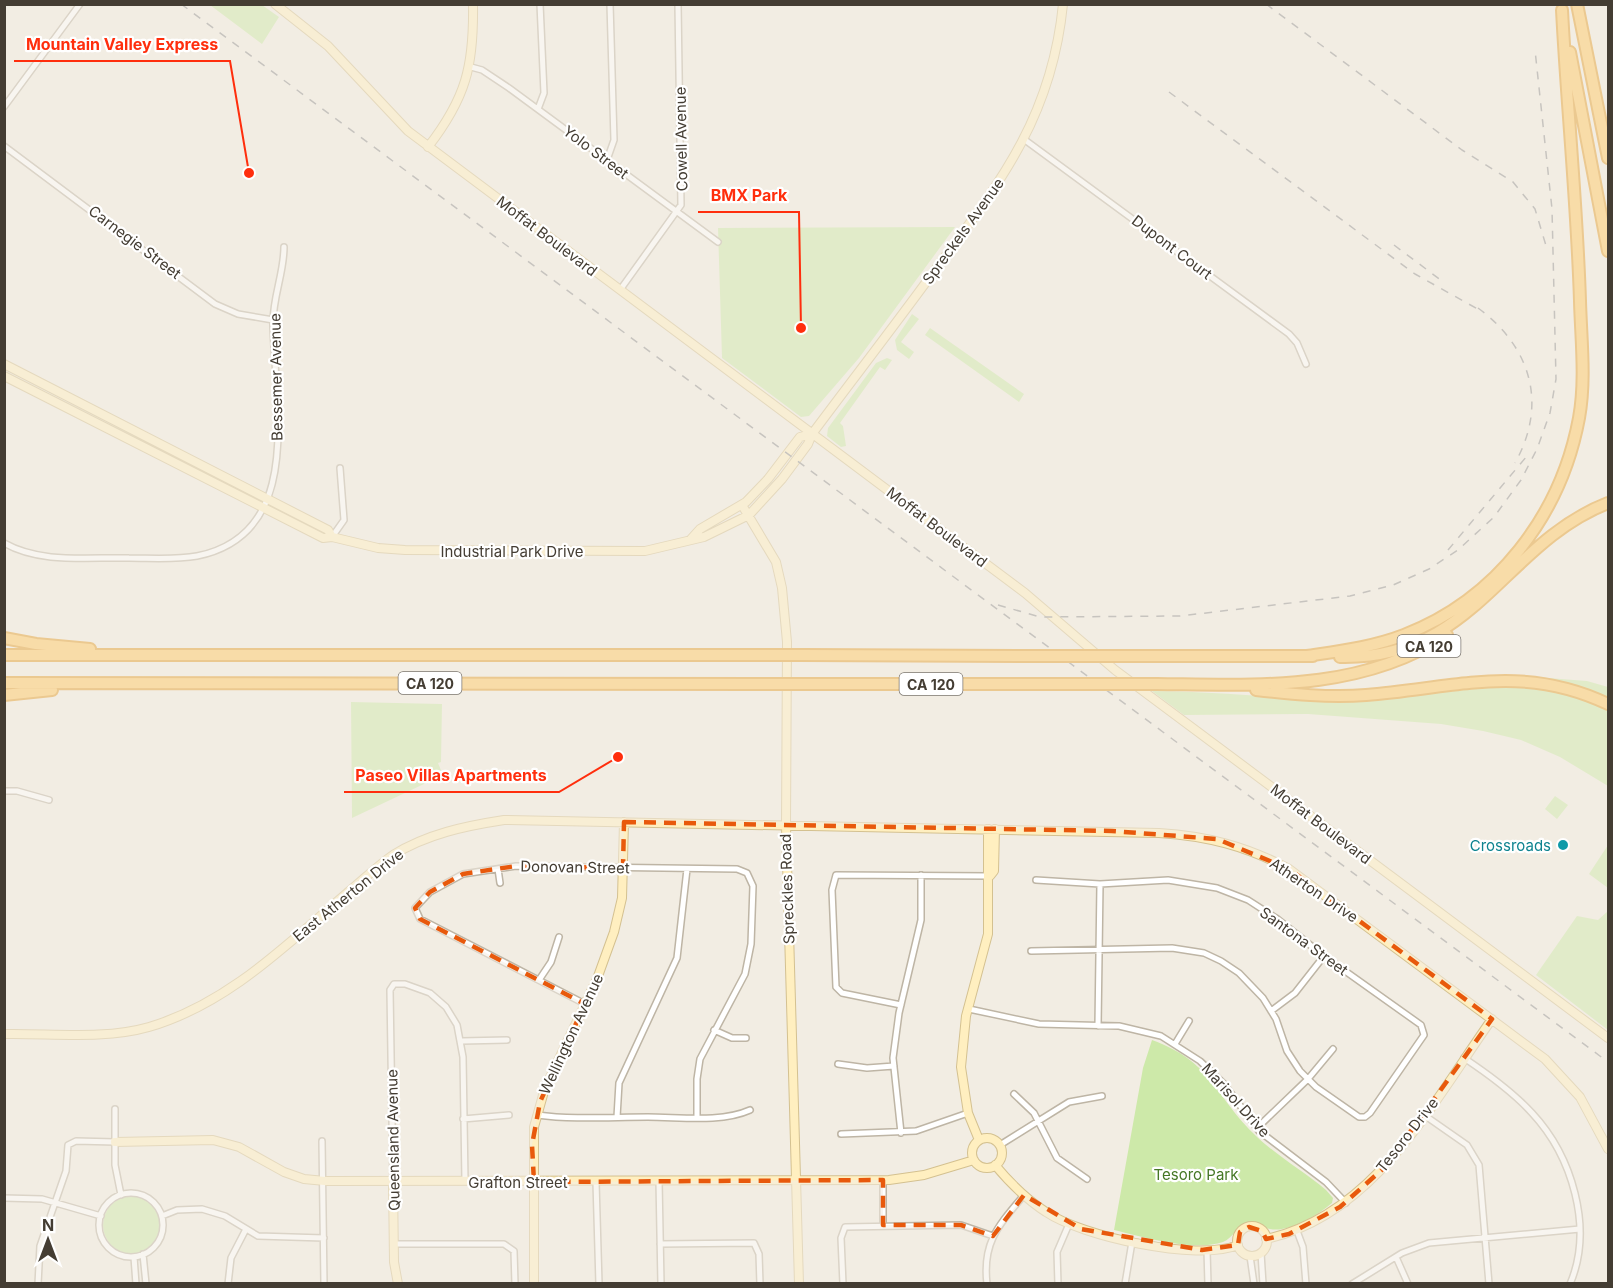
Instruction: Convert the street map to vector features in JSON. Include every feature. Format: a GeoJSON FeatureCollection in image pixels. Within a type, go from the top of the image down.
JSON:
{"type":"FeatureCollection","features":[{"type":"Feature","properties":{"kind":"highway"},"geometry":{"type":"LineString","coordinates":[[1577,4],[1608,158]]}},
{"type":"Feature","properties":{"kind":"highway"},"geometry":{"type":"LineString","coordinates":[[1561,7],[1608,251]]}},
{"type":"Feature","properties":{"kind":"highway","name":"CA 120"},"geometry":{"type":"LineString","coordinates":[[4,655],[1307,656],[1359,648],[1394,639],[1433,622],[1459,606],[1489,583],[1520,551],[1548,510],[1572,448],[1582,395],[1576,202],[1561,7]]}},
{"type":"Feature","properties":{"kind":"highway"},"geometry":{"type":"LineString","coordinates":[[1307,656],[1351,657],[1379,654],[1435,634],[1468,613],[1559,530],[1608,503]]}},
{"type":"Feature","properties":{"kind":"highway","name":"CA 120"},"geometry":{"type":"LineString","coordinates":[[4,684],[1208,685],[1326,681],[1373,670],[1414,654],[1477,613],[1565,531],[1608,508]]}},
{"type":"Feature","properties":{"kind":"highway"},"geometry":{"type":"LineString","coordinates":[[4,638],[36,644],[108,650],[129,655]]}},
{"type":"Feature","properties":{"kind":"highway"},"geometry":{"type":"LineString","coordinates":[[1208,685],[1265,691],[1363,695],[1492,680],[1526,680],[1567,687],[1608,704]]}},
{"type":"Feature","properties":{"kind":"highway"},"geometry":{"type":"LineString","coordinates":[[4,695],[67,689],[89,683]]}},
{"type":"Feature","properties":{"kind":"street"},"geometry":{"type":"LineString","coordinates":[[4,107],[80,4]]}},
{"type":"Feature","properties":{"kind":"street","name":"Moffat Boulevard"},"geometry":{"type":"LineString","coordinates":[[275,4],[328,46],[379,104],[428,147],[1025,593],[1115,670],[1608,1038]]}},
{"type":"Feature","properties":{"kind":"street"},"geometry":{"type":"LineString","coordinates":[[428,147],[454,110],[471,67],[473,4]]}},
{"type":"Feature","properties":{"kind":"street"},"geometry":{"type":"LineString","coordinates":[[538,109],[544,93],[540,4]]}},
{"type":"Feature","properties":{"kind":"street"},"geometry":{"type":"LineString","coordinates":[[607,160],[614,140],[610,4]]}},
{"type":"Feature","properties":{"kind":"street","name":"Cowell Avenue"},"geometry":{"type":"LineString","coordinates":[[620,290],[678,213],[683,191],[678,4]]}},
{"type":"Feature","properties":{"kind":"street","name":"Spreckels Avenue"},"geometry":{"type":"LineString","coordinates":[[812,434],[993,192],[1025,140],[1047,88],[1059,35],[1063,4]]}},
{"type":"Feature","properties":{"kind":"street","name":"Yolo Street"},"geometry":{"type":"LineString","coordinates":[[471,67],[482,70],[538,109],[718,242]]}},
{"type":"Feature","properties":{"kind":"street","name":"Dupont Court"},"geometry":{"type":"LineString","coordinates":[[1025,140],[1289,334],[1303,353],[1306,364]]}},
{"type":"Feature","properties":{"kind":"street","name":"Carnegie Street"},"geometry":{"type":"LineString","coordinates":[[4,146],[222,308],[273,320]]}},
{"type":"Feature","properties":{"kind":"street","name":"Bessemer Avenue"},"geometry":{"type":"LineString","coordinates":[[4,543],[38,556],[164,559],[194,556],[231,543],[249,528],[269,499],[277,464],[273,320],[284,264],[284,246]]}},
{"type":"Feature","properties":{"kind":"street","name":"Industrial Park Drive"},"geometry":{"type":"LineString","coordinates":[[4,364],[328,530],[332,537]]}},
{"type":"Feature","properties":{"kind":"street","name":"Industrial Park Drive"},"geometry":{"type":"LineString","coordinates":[[14,369],[7,377],[324,538],[332,537],[378,548],[560,552],[645,551],[691,539],[721,531],[749,515],[782,479],[808,444],[812,434]]}},
{"type":"Feature","properties":{"kind":"street","name":"Industrial Park Drive"},"geometry":{"type":"LineString","coordinates":[[691,539],[700,529],[742,505],[768,479],[800,437],[812,434]]}},
{"type":"Feature","properties":{"kind":"street"},"geometry":{"type":"LineString","coordinates":[[332,537],[344,520],[340,468]]}},
{"type":"Feature","properties":{"kind":"street","name":"Spreckles Road"},"geometry":{"type":"LineString","coordinates":[[742,505],[776,562],[782,588],[787,642],[786,826],[799,1284]]}},
{"type":"Feature","properties":{"kind":"street"},"geometry":{"type":"LineString","coordinates":[[4,791],[18,791],[49,800]]}},
{"type":"Feature","properties":{"kind":"street","name":"East Atherton Drive"},"geometry":{"type":"LineString","coordinates":[[4,1034],[117,1033],[148,1027],[196,1008],[242,981],[392,856],[423,839],[464,826],[504,820],[786,826]]}},
{"type":"Feature","properties":{"kind":"street","name":"Wellington Avenue"},"geometry":{"type":"LineString","coordinates":[[534,1284],[532,1144],[537,1115],[545,1088],[585,1004],[614,932],[622,898],[624,822]]}},
{"type":"Feature","properties":{"kind":"street","name":"Atherton Drive"},"geometry":{"type":"LineString","coordinates":[[786,826],[1159,833],[1197,836],[1240,846],[1289,869],[1492,1019],[1562,1075],[1584,1103],[1608,1149]]}},
{"type":"Feature","properties":{"kind":"street"},"geometry":{"type":"LineString","coordinates":[[979,1140],[969,1113],[961,1067],[962,1043],[988,934],[990,876],[987,872],[992,829]]}},
{"type":"Feature","properties":{"kind":"street","name":"Donovan Street"},"geometry":{"type":"LineString","coordinates":[[539,980],[420,919],[415,908],[442,883],[464,874],[516,866],[737,869],[747,873],[753,886],[751,944],[745,974],[714,1030]]}},
{"type":"Feature","properties":{"kind":"street"},"geometry":{"type":"LineString","coordinates":[[498,869],[500,883]]}},
{"type":"Feature","properties":{"kind":"street"},"geometry":{"type":"LineString","coordinates":[[617,1117],[619,1083],[677,958],[687,869]]}},
{"type":"Feature","properties":{"kind":"street"},"geometry":{"type":"LineString","coordinates":[[901,1005],[838,991],[834,980],[832,890],[836,875],[842,873],[990,876]]}},
{"type":"Feature","properties":{"kind":"street"},"geometry":{"type":"LineString","coordinates":[[901,1133],[894,1066],[895,1034],[921,920],[921,875]]}},
{"type":"Feature","properties":{"kind":"street","name":"Santona Street"},"geometry":{"type":"LineString","coordinates":[[1036,880],[1100,884],[1168,880],[1217,888],[1248,900],[1276,918],[1423,1028],[1424,1035],[1418,1046],[1365,1117],[1359,1118],[1308,1079]]}},
{"type":"Feature","properties":{"kind":"street"},"geometry":{"type":"LineString","coordinates":[[1098,1026],[1100,884]]}},
{"type":"Feature","properties":{"kind":"street"},"geometry":{"type":"LineString","coordinates":[[559,937],[550,962],[539,980],[585,1004]]}},
{"type":"Feature","properties":{"kind":"street"},"geometry":{"type":"LineString","coordinates":[[1031,951],[1172,948],[1204,953],[1239,973],[1271,1011],[1287,1051],[1308,1079]]}},
{"type":"Feature","properties":{"kind":"street"},"geometry":{"type":"LineString","coordinates":[[1271,1011],[1295,993],[1324,956]]}},
{"type":"Feature","properties":{"kind":"street","name":"Queensland Avenue"},"geometry":{"type":"LineString","coordinates":[[398,1284],[393,1182],[391,987],[399,983],[430,993],[441,1002],[454,1019],[462,1041]]}},
{"type":"Feature","properties":{"kind":"street","name":"Marisol Drive"},"geometry":{"type":"LineString","coordinates":[[969,1009],[1039,1024],[1137,1029],[1174,1044],[1200,1060],[1224,1083],[1257,1128],[1326,1182],[1346,1203]]}},
{"type":"Feature","properties":{"kind":"street","name":"Tesoro Drive"},"geometry":{"type":"LineString","coordinates":[[1266,1239],[1297,1231],[1346,1203],[1385,1167],[1492,1019]]}},
{"type":"Feature","properties":{"kind":"street"},"geometry":{"type":"LineString","coordinates":[[1174,1044],[1189,1021]]}},
{"type":"Feature","properties":{"kind":"street"},"geometry":{"type":"LineString","coordinates":[[697,1117],[699,1064],[714,1030],[732,1038],[746,1038]]}},
{"type":"Feature","properties":{"kind":"street"},"geometry":{"type":"LineString","coordinates":[[465,1181],[462,1041],[507,1040]]}},
{"type":"Feature","properties":{"kind":"street"},"geometry":{"type":"LineString","coordinates":[[1257,1128],[1308,1079],[1333,1049]]}},
{"type":"Feature","properties":{"kind":"street"},"geometry":{"type":"LineString","coordinates":[[1464,1058],[1514,1094],[1545,1130],[1570,1179],[1580,1229],[1578,1265],[1570,1284]]}},
{"type":"Feature","properties":{"kind":"street"},"geometry":{"type":"LineString","coordinates":[[838,1064],[867,1068],[894,1066]]}},
{"type":"Feature","properties":{"kind":"street"},"geometry":{"type":"LineString","coordinates":[[1014,1094],[1039,1121],[1057,1158],[1087,1179]]}},
{"type":"Feature","properties":{"kind":"street"},"geometry":{"type":"LineString","coordinates":[[1000,1145],[1075,1100],[1101,1096]]}},
{"type":"Feature","properties":{"kind":"street"},"geometry":{"type":"LineString","coordinates":[[116,1109],[116,1176],[121,1195]]}},
{"type":"Feature","properties":{"kind":"street"},"geometry":{"type":"LineString","coordinates":[[537,1115],[568,1118],[697,1117],[729,1116],[750,1110]]}},
{"type":"Feature","properties":{"kind":"street"},"geometry":{"type":"LineString","coordinates":[[841,1134],[901,1133],[937,1125],[969,1113]]}},
{"type":"Feature","properties":{"kind":"street"},"geometry":{"type":"LineString","coordinates":[[463,1119],[509,1114]]}},
{"type":"Feature","properties":{"kind":"street"},"geometry":{"type":"LineString","coordinates":[[1424,1115],[1458,1137],[1474,1155],[1482,1175],[1490,1284]]}},
{"type":"Feature","properties":{"kind":"street"},"geometry":{"type":"LineString","coordinates":[[991,1138],[1000,1145],[1002,1156],[995,1166],[984,1167],[974,1160],[972,1149],[979,1140],[991,1138]]}},
{"type":"Feature","properties":{"kind":"street","name":"Grafton Street"},"geometry":{"type":"LineString","coordinates":[[55,1202],[66,1171],[68,1145],[76,1141],[213,1140],[239,1148],[284,1172],[304,1179],[325,1181],[883,1180],[924,1175],[974,1160]]}},
{"type":"Feature","properties":{"kind":"street"},"geometry":{"type":"LineString","coordinates":[[322,1141],[325,1181],[324,1284]]}},
{"type":"Feature","properties":{"kind":"street"},"geometry":{"type":"LineString","coordinates":[[995,1166],[1046,1213],[1069,1224],[1132,1242],[1185,1250],[1207,1250],[1238,1245]]}},
{"type":"Feature","properties":{"kind":"street"},"geometry":{"type":"LineString","coordinates":[[883,1180],[884,1225]]}},
{"type":"Feature","properties":{"kind":"street"},"geometry":{"type":"LineString","coordinates":[[659,1181],[661,1284]]}},
{"type":"Feature","properties":{"kind":"street"},"geometry":{"type":"LineString","coordinates":[[596,1182],[599,1284]]}},
{"type":"Feature","properties":{"kind":"street"},"geometry":{"type":"LineString","coordinates":[[133,1194],[147,1198],[155,1204],[162,1216],[162,1233],[158,1242],[143,1254],[134,1257],[122,1256],[108,1247],[101,1234],[101,1216],[108,1204],[121,1195],[133,1194]]}},
{"type":"Feature","properties":{"kind":"street"},"geometry":{"type":"LineString","coordinates":[[987,1284],[986,1260],[993,1236],[1024,1195]]}},
{"type":"Feature","properties":{"kind":"street"},"geometry":{"type":"LineString","coordinates":[[4,1198],[24,1197],[55,1202],[101,1216]]}},
{"type":"Feature","properties":{"kind":"street"},"geometry":{"type":"LineString","coordinates":[[38,1284],[40,1246],[55,1202]]}},
{"type":"Feature","properties":{"kind":"street"},"geometry":{"type":"LineString","coordinates":[[162,1216],[177,1210],[202,1209],[225,1216],[245,1231],[258,1236],[324,1238]]}},
{"type":"Feature","properties":{"kind":"street"},"geometry":{"type":"LineString","coordinates":[[1058,1284],[1057,1252],[1069,1224]]}},
{"type":"Feature","properties":{"kind":"street"},"geometry":{"type":"LineString","coordinates":[[843,1284],[842,1230],[850,1225],[961,1225],[993,1236]]}},
{"type":"Feature","properties":{"kind":"street"},"geometry":{"type":"LineString","coordinates":[[1249,1227],[1262,1231],[1266,1239],[1266,1247],[1261,1253],[1250,1256],[1242,1253],[1238,1245],[1240,1232],[1249,1227]]}},
{"type":"Feature","properties":{"kind":"street"},"geometry":{"type":"LineString","coordinates":[[1352,1284],[1396,1257],[1430,1243],[1580,1229]]}},
{"type":"Feature","properties":{"kind":"street"},"geometry":{"type":"LineString","coordinates":[[228,1284],[231,1258],[245,1231]]}},
{"type":"Feature","properties":{"kind":"street"},"geometry":{"type":"LineString","coordinates":[[1297,1231],[1304,1247],[1306,1284]]}},
{"type":"Feature","properties":{"kind":"street"},"geometry":{"type":"LineString","coordinates":[[660,1244],[751,1242],[758,1247],[760,1284]]}},
{"type":"Feature","properties":{"kind":"street"},"geometry":{"type":"LineString","coordinates":[[1125,1284],[1132,1242]]}},
{"type":"Feature","properties":{"kind":"street"},"geometry":{"type":"LineString","coordinates":[[395,1244],[504,1244],[514,1251],[515,1284]]}},
{"type":"Feature","properties":{"kind":"street"},"geometry":{"type":"LineString","coordinates":[[1207,1250],[1208,1284]]}},
{"type":"Feature","properties":{"kind":"street"},"geometry":{"type":"LineString","coordinates":[[1261,1253],[1263,1284]]}},
{"type":"Feature","properties":{"kind":"street"},"geometry":{"type":"LineString","coordinates":[[143,1254],[146,1284]]}},
{"type":"Feature","properties":{"kind":"street"},"geometry":{"type":"LineString","coordinates":[[1250,1256],[1254,1284]]}},
{"type":"Feature","properties":{"kind":"street"},"geometry":{"type":"LineString","coordinates":[[134,1257],[136,1284]]}},
{"type":"Feature","properties":{"kind":"street"},"geometry":{"type":"LineString","coordinates":[[1396,1257],[1408,1284]]}},
{"type":"Feature","properties":{"kind":"highlighted area"},"geometry":{"type":"Polygon","coordinates":[[[624,822],[1112,831],[1217,839],[1289,869],[1492,1019],[1385,1167],[1340,1207],[1289,1234],[1266,1239],[1262,1231],[1249,1227],[1240,1232],[1238,1245],[1202,1250],[1081,1229],[1024,1195],[993,1236],[961,1225],[883,1225],[883,1180],[534,1182],[532,1145],[540,1102],[585,1004],[420,919],[415,908],[430,892],[463,874],[516,866],[623,868],[624,822]]]}},
{"type":"Feature","properties":{"kind":"green space"},"geometry":{"type":"Polygon","coordinates":[[[210,5],[262,5],[279,17],[262,44],[210,5]]]}},
{"type":"Feature","properties":{"kind":"green space"},"geometry":{"type":"Polygon","coordinates":[[[955,227],[859,358],[809,416],[801,417],[722,358],[718,228],[955,227]]]}},
{"type":"Feature","properties":{"kind":"green space"},"geometry":{"type":"Polygon","coordinates":[[[912,314],[919,319],[901,342],[914,352],[909,359],[897,350],[895,340],[912,314]]]}},
{"type":"Feature","properties":{"kind":"green space"},"geometry":{"type":"Polygon","coordinates":[[[930,328],[1024,394],[1019,402],[925,335],[930,328]]]}},
{"type":"Feature","properties":{"kind":"green space"},"geometry":{"type":"Polygon","coordinates":[[[887,358],[892,360],[885,370],[880,367],[840,423],[843,426],[846,446],[841,447],[827,436],[828,428],[876,363],[887,358]]]}},
{"type":"Feature","properties":{"kind":"green space"},"geometry":{"type":"Polygon","coordinates":[[[1535,677],[1587,681],[1608,687],[1608,786],[1560,757],[1521,740],[1483,731],[1441,724],[1308,714],[1184,715],[1152,691],[1327,699],[1385,698],[1535,677]]]}},
{"type":"Feature","properties":{"kind":"green space"},"geometry":{"type":"Polygon","coordinates":[[[351,702],[442,704],[441,762],[438,763],[443,775],[352,818],[351,702]]]}},
{"type":"Feature","properties":{"kind":"green space"},"geometry":{"type":"Polygon","coordinates":[[[1555,796],[1568,805],[1557,819],[1545,809],[1555,796]]]}},
{"type":"Feature","properties":{"kind":"green space"},"geometry":{"type":"Polygon","coordinates":[[[1608,845],[1608,888],[1589,874],[1608,845]]]}},
{"type":"Feature","properties":{"kind":"green space"},"geometry":{"type":"Polygon","coordinates":[[[1608,911],[1608,1030],[1536,975],[1577,916],[1598,920],[1608,911]]]}},
{"type":"Feature","properties":{"kind":"green space","name":"Tesoro Park"},"geometry":{"type":"Polygon","coordinates":[[[1152,1040],[1187,1058],[1200,1069],[1253,1133],[1326,1190],[1333,1198],[1332,1203],[1311,1218],[1294,1226],[1278,1230],[1248,1223],[1223,1242],[1211,1245],[1154,1240],[1114,1230],[1143,1068],[1152,1040]]]}},
{"type":"Feature","properties":{"kind":"green space"},"geometry":{"type":"Polygon","coordinates":[[[132,1196],[143,1198],[156,1209],[161,1225],[159,1236],[148,1249],[132,1254],[121,1252],[108,1241],[103,1225],[105,1214],[116,1201],[132,1196]]]}},
{"type":"Feature","properties":{"kind":"railway"},"geometry":{"type":"LineString","coordinates":[[181,4],[1608,1062]]}},
{"type":"Feature","properties":{"kind":"railway"},"geometry":{"type":"LineString","coordinates":[[1266,4],[1462,150],[1513,182],[1535,209],[1547,249]]}},
{"type":"Feature","properties":{"kind":"railway"},"geometry":{"type":"LineString","coordinates":[[998,605],[1040,617],[1180,616],[1350,596],[1393,585],[1429,569],[1458,550],[1494,517],[1521,480],[1537,449],[1550,413],[1556,379],[1552,209],[1535,50]]}},
{"type":"Feature","properties":{"kind":"railway"},"geometry":{"type":"LineString","coordinates":[[1169,92],[1415,274],[1483,312]]}},
{"type":"Feature","properties":{"kind":"railway"},"geometry":{"type":"LineString","coordinates":[[1394,245],[1442,281]]}},
{"type":"Feature","properties":{"kind":"railway"},"geometry":{"type":"LineString","coordinates":[[1478,308],[1511,340],[1522,359],[1529,378],[1532,398],[1531,419],[1525,441],[1515,463]]}},
{"type":"Feature","properties":{"kind":"railway"},"geometry":{"type":"LineString","coordinates":[[1448,550],[1527,456]]}},
{"type":"Feature","properties":{"kind":"place","name":"Mountain Valley Express"},"geometry":{"type":"Point","coordinates":[249,173]}},
{"type":"Feature","properties":{"kind":"place","name":"BMX Park"},"geometry":{"type":"Point","coordinates":[801,328]}},
{"type":"Feature","properties":{"kind":"place","name":"Paseo Villas Apartments"},"geometry":{"type":"Point","coordinates":[618,757]}},
{"type":"Feature","properties":{"kind":"place","name":"Crossroads"},"geometry":{"type":"Point","coordinates":[1563,845]}}]}
